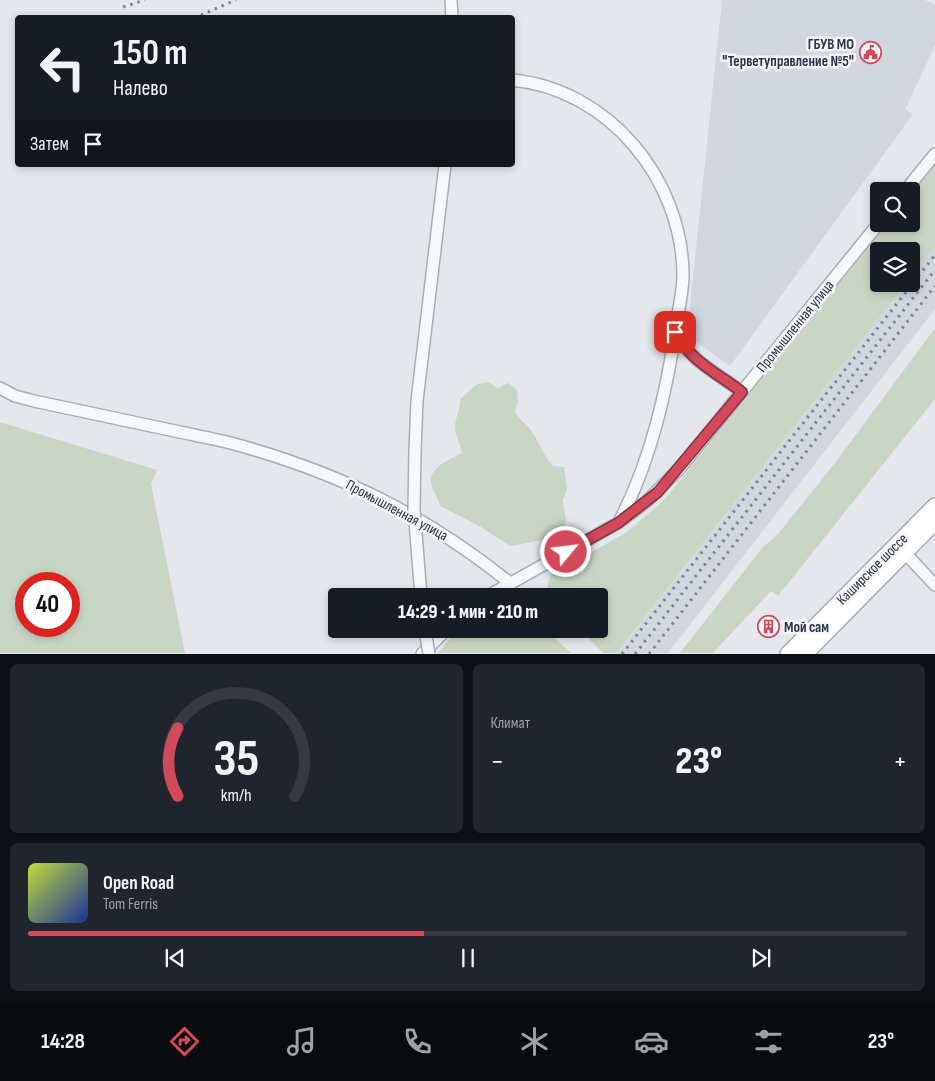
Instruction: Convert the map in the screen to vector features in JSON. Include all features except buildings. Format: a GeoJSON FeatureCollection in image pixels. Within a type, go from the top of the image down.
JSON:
{"type":"FeatureCollection","features":[{"type":"Feature","properties":{"kind":"main road","name":"Каширское шоссе"},"geometry":{"type":"LineString","coordinates":[[788,654],[935,506]]}},
{"type":"Feature","properties":{"kind":"main road","name":"Каширское шоссе"},"geometry":{"type":"LineString","coordinates":[[805,654],[935,522]]}},
{"type":"Feature","properties":{"kind":"street"},"geometry":{"type":"LineString","coordinates":[[451,0],[452,15]]}},
{"type":"Feature","properties":{"kind":"street"},"geometry":{"type":"LineString","coordinates":[[515,80],[531,82],[560,91],[586,104],[614,124],[635,145],[652,169],[667,199],[678,233],[683,276],[667,375],[645,464],[637,486],[618,523]]}},
{"type":"Feature","properties":{"kind":"street"},"geometry":{"type":"LineString","coordinates":[[912,182],[935,154]]}},
{"type":"Feature","properties":{"kind":"street"},"geometry":{"type":"LineString","coordinates":[[420,588],[414,509],[415,450],[432,263],[445,167]]}},
{"type":"Feature","properties":{"kind":"street","name":"Промышленная улица"},"geometry":{"type":"LineString","coordinates":[[0,388],[25,398],[244,446],[294,462],[354,485],[423,520],[458,542],[510,582],[618,523],[658,492],[872,232]]}},
{"type":"Feature","properties":{"kind":"street"},"geometry":{"type":"LineString","coordinates":[[675,332],[681,344],[690,353],[742,392]]}},
{"type":"Feature","properties":{"kind":"street"},"geometry":{"type":"LineString","coordinates":[[905,553],[935,585]]}},
{"type":"Feature","properties":{"kind":"street"},"geometry":{"type":"LineString","coordinates":[[501,588],[510,582]]}},
{"type":"Feature","properties":{"kind":"street"},"geometry":{"type":"LineString","coordinates":[[426,638],[429,654]]}},
{"type":"Feature","properties":{"kind":"street"},"geometry":{"type":"LineString","coordinates":[[422,654],[437,638]]}},
{"type":"Feature","properties":{"kind":"shaded area"},"geometry":{"type":"Polygon","coordinates":[[[722,0],[925,0],[935,5],[935,45],[905,110],[913,114],[730,366],[687,335],[722,0]]]}},
{"type":"Feature","properties":{"kind":"shaded area"},"geometry":{"type":"Polygon","coordinates":[[[935,247],[935,309],[668,653],[617,654],[900,292],[920,292],[920,266],[935,247]]]}},
{"type":"Feature","properties":{"kind":"green space"},"geometry":{"type":"Polygon","coordinates":[[[935,164],[935,247],[920,266],[920,242],[872,242],[881,232],[920,232],[920,183],[935,164]]]}},
{"type":"Feature","properties":{"kind":"green space"},"geometry":{"type":"Polygon","coordinates":[[[870,245],[870,292],[900,292],[617,653],[603,653],[588,638],[608,638],[608,588],[547,588],[551,573],[627,532],[665,499],[870,245]]]}},
{"type":"Feature","properties":{"kind":"green space"},"geometry":{"type":"Polygon","coordinates":[[[935,328],[935,399],[778,596],[771,591],[713,653],[680,653],[762,548],[778,534],[835,463],[935,328]]]}},
{"type":"Feature","properties":{"kind":"green space"},"geometry":{"type":"Polygon","coordinates":[[[488,382],[498,388],[508,383],[517,390],[518,401],[515,412],[530,429],[553,466],[564,467],[567,489],[563,500],[566,522],[561,532],[554,538],[510,546],[481,527],[440,506],[437,499],[432,487],[432,475],[440,466],[462,453],[455,430],[460,399],[477,384],[488,382]]]}},
{"type":"Feature","properties":{"kind":"green space"},"geometry":{"type":"Polygon","coordinates":[[[0,422],[157,470],[151,484],[185,653],[0,653],[0,422]]]}},
{"type":"Feature","properties":{"kind":"green space"},"geometry":{"type":"Polygon","coordinates":[[[450,638],[555,638],[571,653],[438,653],[450,638]]]}},
{"type":"Feature","properties":{"kind":"railway"},"geometry":{"type":"LineString","coordinates":[[123,7],[145,0]]}},
{"type":"Feature","properties":{"kind":"railway"},"geometry":{"type":"LineString","coordinates":[[201,15],[236,0]]}},
{"type":"Feature","properties":{"kind":"railway"},"geometry":{"type":"LineString","coordinates":[[622,654],[935,255]]}},
{"type":"Feature","properties":{"kind":"railway"},"geometry":{"type":"LineString","coordinates":[[635,654],[935,270]]}},
{"type":"Feature","properties":{"kind":"railway"},"geometry":{"type":"LineString","coordinates":[[649,654],[935,286]]}},
{"type":"Feature","properties":{"kind":"place","name":"ГБУВ МО \"Терветуправление №5\""},"geometry":{"type":"Point","coordinates":[870,53]}},
{"type":"Feature","properties":{"kind":"place","name":"Мой сам"},"geometry":{"type":"Point","coordinates":[768,627]}},
{"type":"Feature","properties":{"kind":"route"},"geometry":{"type":"LineString","coordinates":[[566,552],[615,525],[658,492],[742,392],[690,353],[681,344],[675,332]]}}]}
